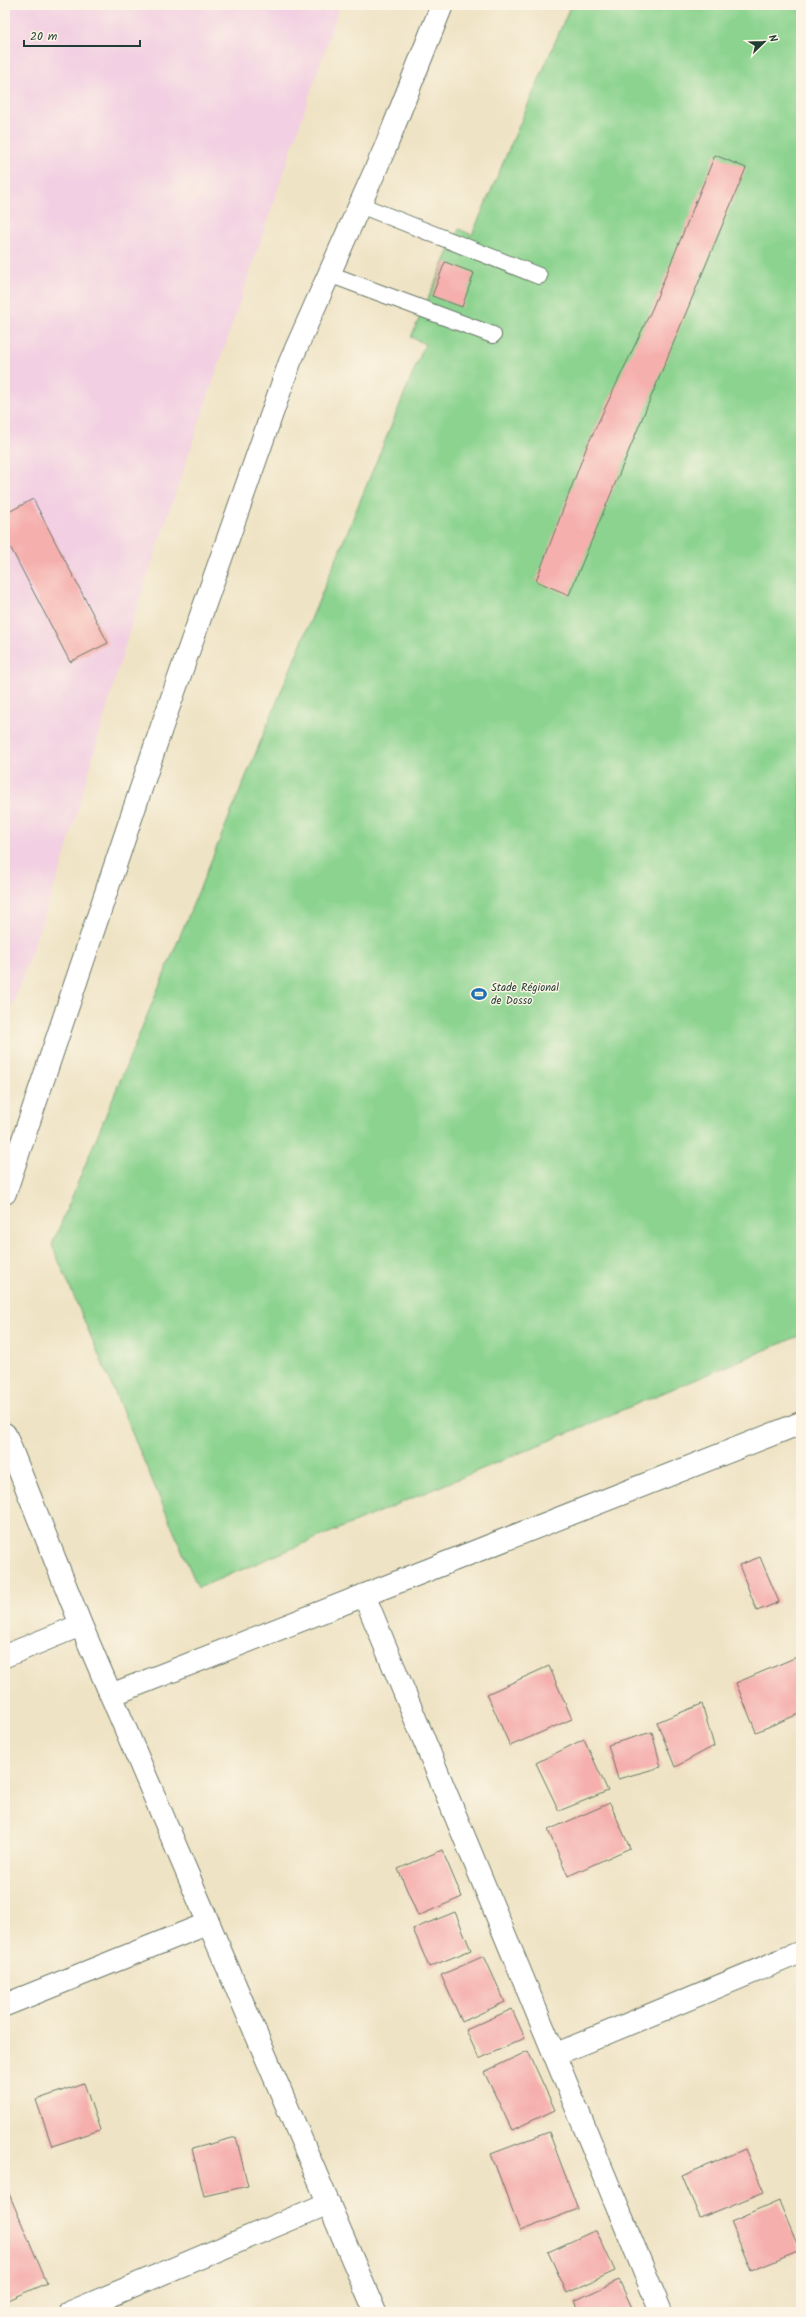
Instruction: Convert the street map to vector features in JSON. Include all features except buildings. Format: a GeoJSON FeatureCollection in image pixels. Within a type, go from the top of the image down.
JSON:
{"type":"FeatureCollection","features":[{"type":"Feature","properties":{"kind":"street"},"geometry":{"type":"LineString","coordinates":[[5,1193],[232,526],[290,362],[360,205],[442,5]]}},
{"type":"Feature","properties":{"kind":"street"},"geometry":{"type":"LineString","coordinates":[[111,1695],[801,1423]]}},
{"type":"Feature","properties":{"kind":"street"},"geometry":{"type":"LineString","coordinates":[[5,1434],[81,1625],[375,2312]]}},
{"type":"Feature","properties":{"kind":"street"},"geometry":{"type":"LineString","coordinates":[[364,1595],[661,2312]]}},
{"type":"Feature","properties":{"kind":"street"},"geometry":{"type":"LineString","coordinates":[[5,1656],[81,1625]]}},
{"type":"Feature","properties":{"kind":"street"},"geometry":{"type":"LineString","coordinates":[[5,2005],[208,1923]]}},
{"type":"Feature","properties":{"kind":"street"},"geometry":{"type":"LineString","coordinates":[[554,2055],[801,1952]]}},
{"type":"Feature","properties":{"kind":"street"},"geometry":{"type":"LineString","coordinates":[[71,2312],[329,2203]]}},
{"type":"Feature","properties":{"kind":"lane"},"geometry":{"type":"LineString","coordinates":[[360,205],[539,276]]}},
{"type":"Feature","properties":{"kind":"lane"},"geometry":{"type":"LineString","coordinates":[[329,274],[493,335]]}},
{"type":"Feature","properties":{"kind":"shaded area"},"geometry":{"type":"Polygon","coordinates":[[[5,5],[340,5],[130,628],[62,865],[8,1018],[5,1019],[5,5]]]}},
{"type":"Feature","properties":{"kind":"green space","name":"Stade Régional de Dosso"},"geometry":{"type":"Polygon","coordinates":[[[571,5],[801,5],[801,1335],[198,1588],[52,1245],[425,344],[411,337],[459,229],[472,235],[571,5]]]}},
{"type":"Feature","properties":{"kind":"place","name":"Stade Régional de Dosso"},"geometry":{"type":"Point","coordinates":[479,994]}}]}
